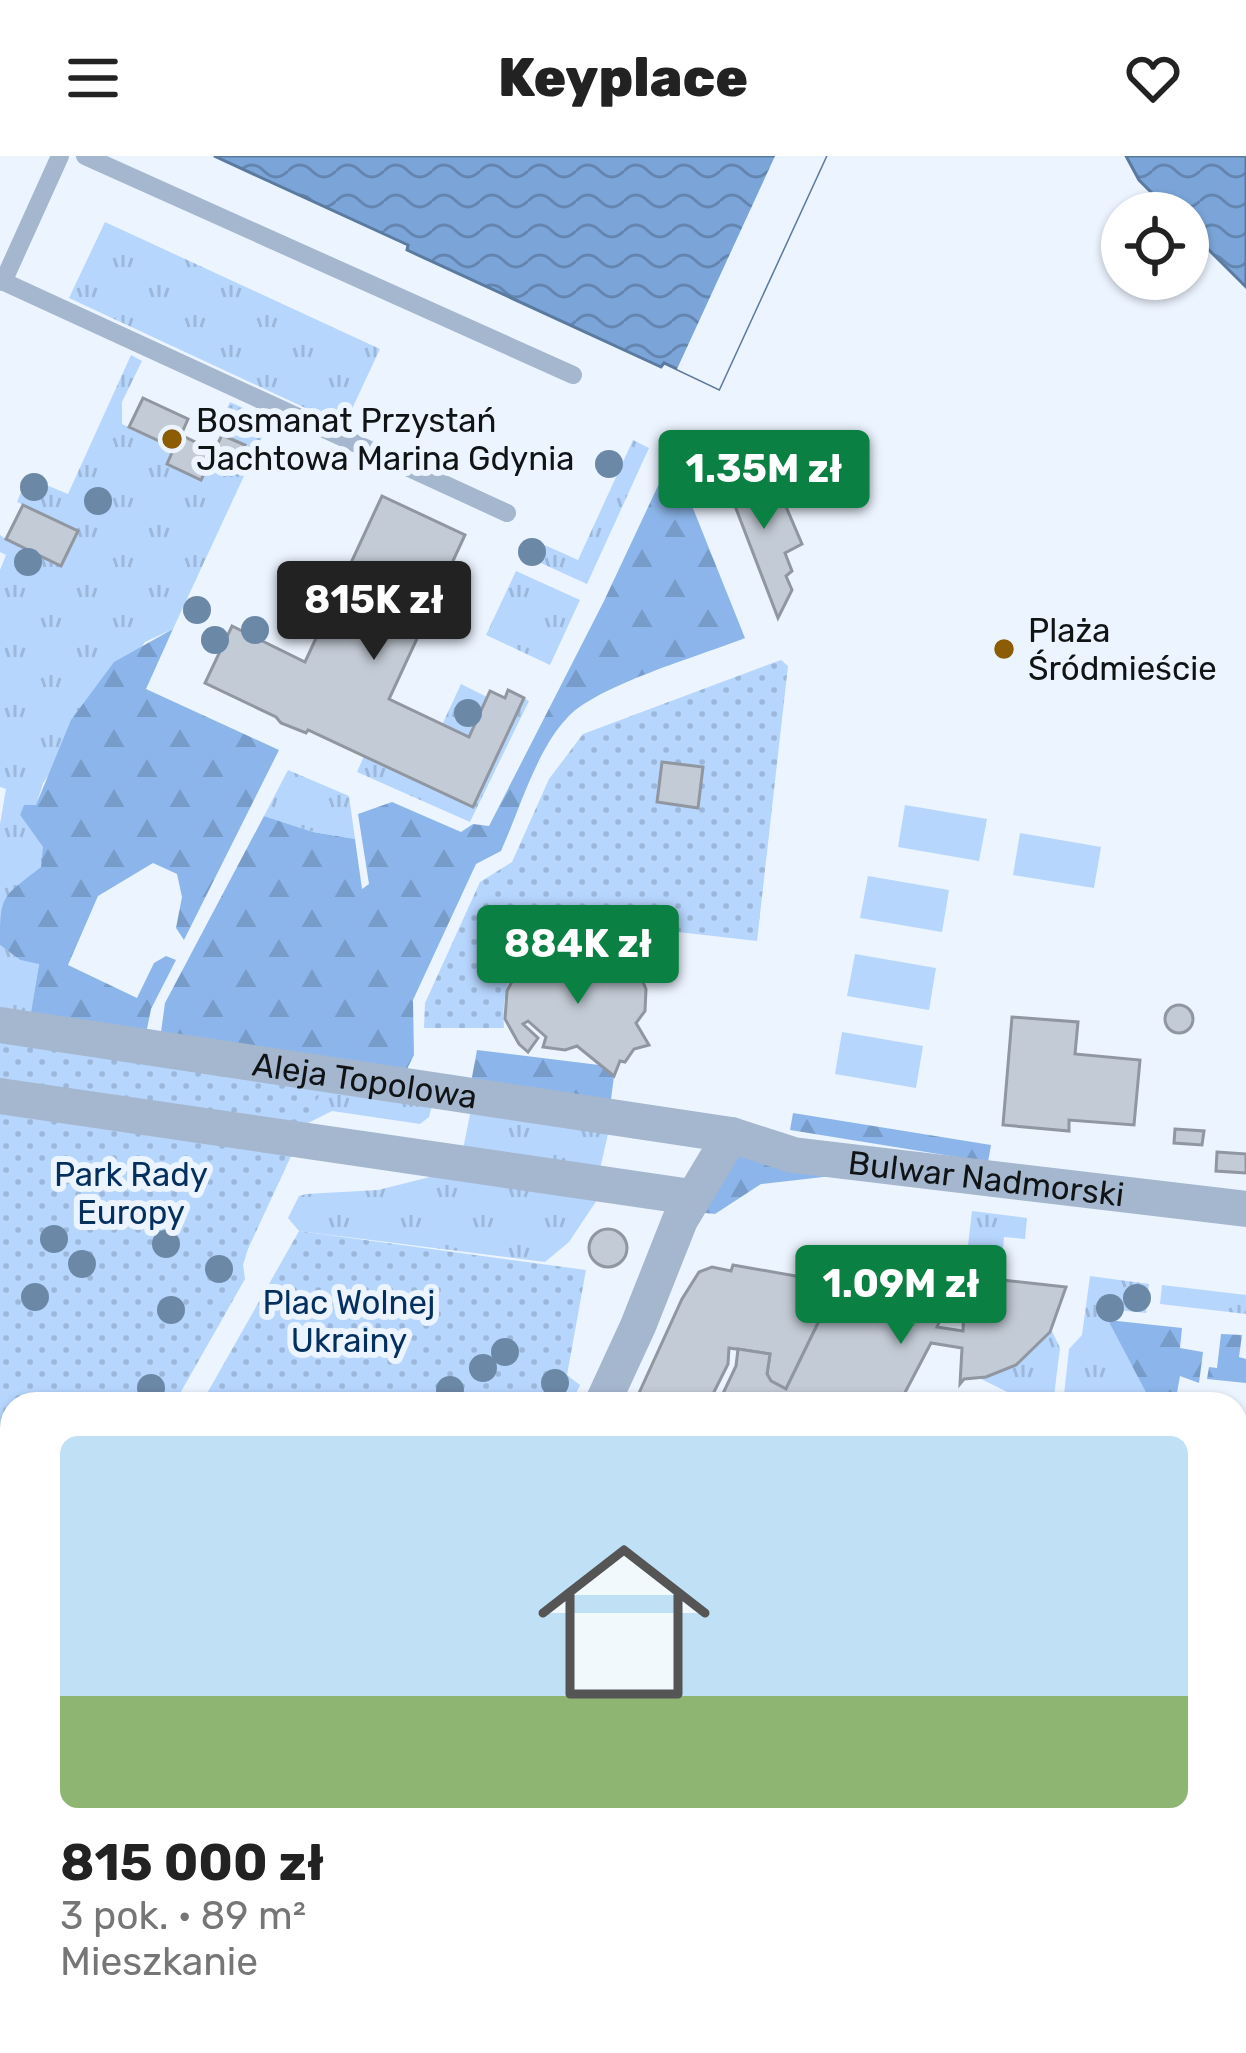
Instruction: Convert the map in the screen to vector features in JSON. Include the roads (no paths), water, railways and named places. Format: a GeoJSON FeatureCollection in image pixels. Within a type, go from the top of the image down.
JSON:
{"type":"FeatureCollection","features":[{"type":"Feature","properties":{"kind":"street","name":"Aleja Topolowa"},"geometry":{"type":"LineString","coordinates":[[0,1025],[731,1135]]}},
{"type":"Feature","properties":{"kind":"street","name":"Aleja Topolowa"},"geometry":{"type":"LineString","coordinates":[[0,1096],[691,1197]]}},
{"type":"Feature","properties":{"kind":"street"},"geometry":{"type":"LineString","coordinates":[[607,1392],[691,1197],[731,1135]]}},
{"type":"Feature","properties":{"kind":"street","name":"Bulwar Nadmorski"},"geometry":{"type":"LineString","coordinates":[[731,1135],[793,1155],[1246,1210]]}},
{"type":"Feature","properties":{"kind":"lane"},"geometry":{"type":"LineString","coordinates":[[60,156],[2,281],[507,513]]}},
{"type":"Feature","properties":{"kind":"lane"},"geometry":{"type":"LineString","coordinates":[[85,156],[573,375]]}},
{"type":"Feature","properties":{"kind":"water"},"geometry":{"type":"Polygon","coordinates":[[[214,156],[826,156],[719,389],[407,250],[408,245],[214,156]]]}},
{"type":"Feature","properties":{"kind":"water"},"geometry":{"type":"Polygon","coordinates":[[[1126,156],[1246,156],[1246,287],[1209,250],[1209,192],[1151,192],[1126,156]]]}},
{"type":"Feature","properties":{"kind":"place","name":"Bosmanat Przystań Jachtowa Marina Gdynia"},"geometry":{"type":"Point","coordinates":[172,439]}},
{"type":"Feature","properties":{"kind":"place","name":"Plaża Śródmieście"},"geometry":{"type":"Point","coordinates":[1004,649]}},
{"type":"Feature","properties":{"kind":"park label","name":"Park Rady Europy"},"geometry":{"type":"Point","coordinates":[131,1193]}},
{"type":"Feature","properties":{"kind":"park label","name":"Plac Wolnej Ukrainy"},"geometry":{"type":"Point","coordinates":[349,1321]}}]}
